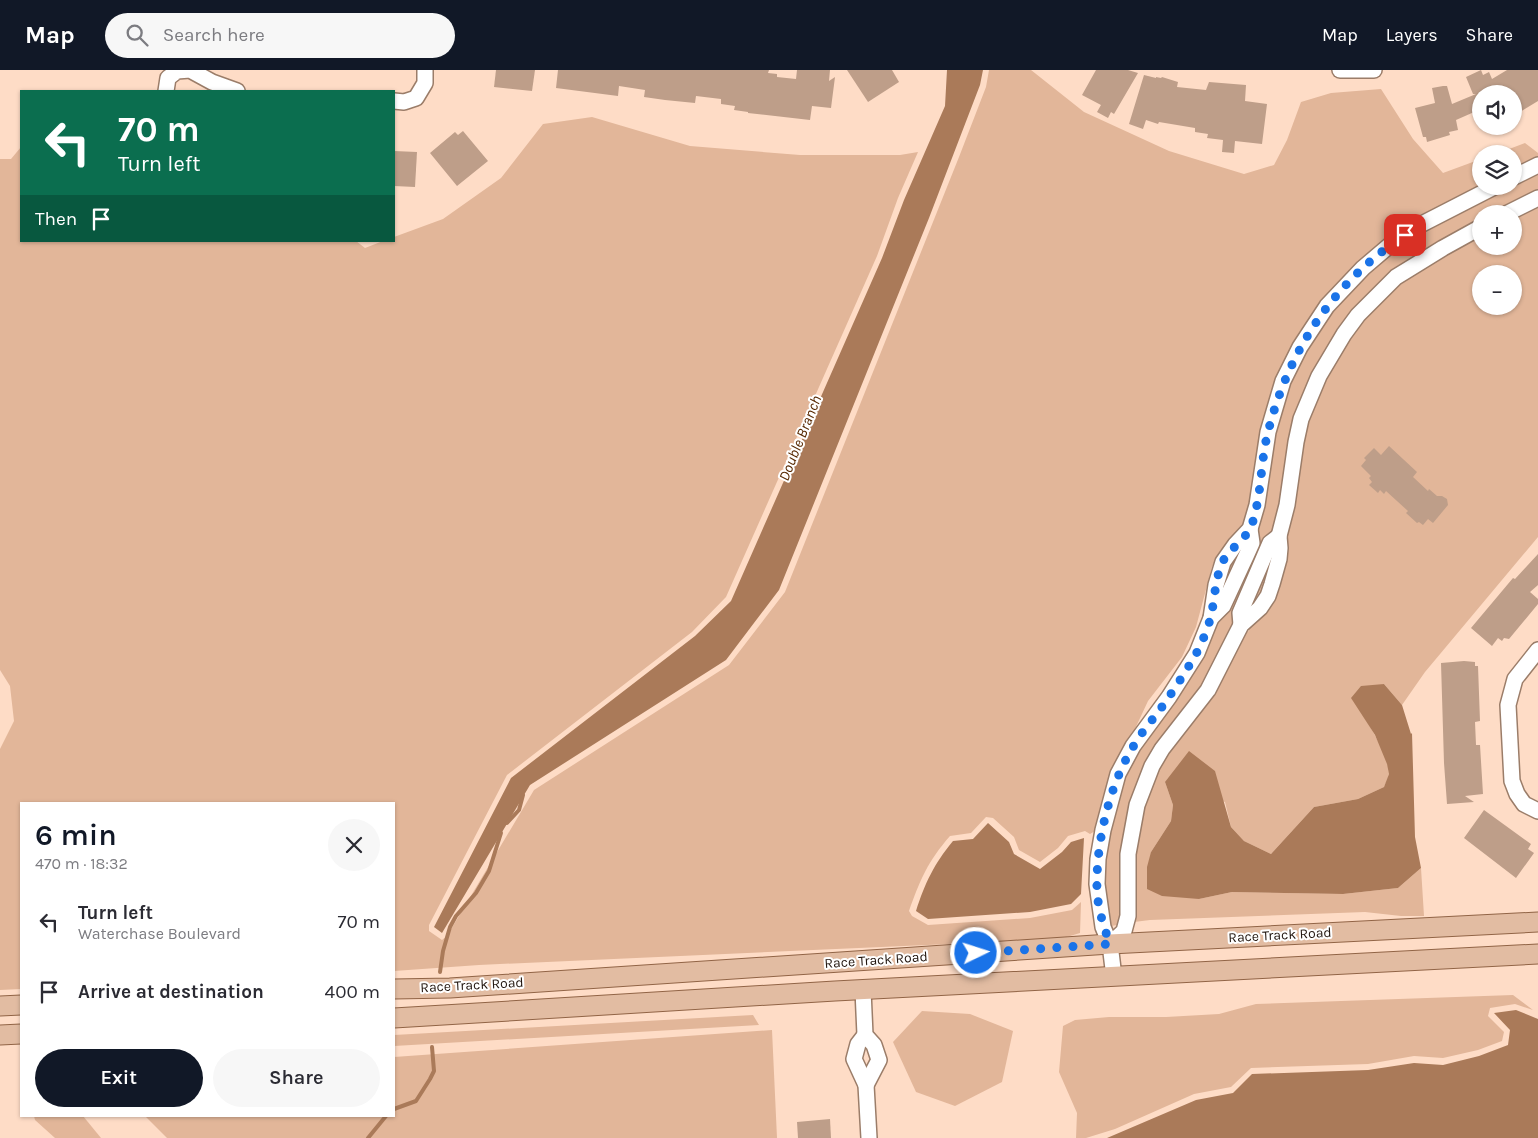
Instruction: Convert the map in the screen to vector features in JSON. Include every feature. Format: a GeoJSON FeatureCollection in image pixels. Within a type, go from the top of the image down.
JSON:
{"type":"FeatureCollection","features":[{"type":"Feature","properties":{"kind":"main road","name":"Race Track Road"},"geometry":{"type":"LineString","coordinates":[[399,989],[450,988],[1110,944],[1538,922]]}},
{"type":"Feature","properties":{"kind":"main road","name":"Race Track Road"},"geometry":{"type":"LineString","coordinates":[[396,1018],[863,990],[1538,954]]}},
{"type":"Feature","properties":{"kind":"main road"},"geometry":{"type":"LineString","coordinates":[[555,981],[556,1009]]}},
{"type":"Feature","properties":{"kind":"main road"},"geometry":{"type":"LineString","coordinates":[[0,1006],[20,1005]]}},
{"type":"Feature","properties":{"kind":"main road"},"geometry":{"type":"LineString","coordinates":[[0,1035],[20,1034]]}},
{"type":"Feature","properties":{"kind":"street"},"geometry":{"type":"LineString","coordinates":[[166,90],[168,78],[177,71],[190,70],[212,82],[234,90]]}},
{"type":"Feature","properties":{"kind":"street"},"geometry":{"type":"LineString","coordinates":[[395,101],[404,102],[416,98],[425,83],[425,70]]}},
{"type":"Feature","properties":{"kind":"street"},"geometry":{"type":"LineString","coordinates":[[1340,70],[1374,70]]}},
{"type":"Feature","properties":{"kind":"street"},"geometry":{"type":"LineString","coordinates":[[1522,173],[1538,165]]}},
{"type":"Feature","properties":{"kind":"street"},"geometry":{"type":"LineString","coordinates":[[1114,977],[1110,944],[1103,927],[1096,884],[1103,830],[1118,774],[1133,746],[1169,697],[1197,652],[1211,618],[1216,585],[1223,562],[1250,529],[1257,505],[1268,432],[1283,381],[1300,348],[1327,306],[1363,268],[1390,245],[1420,226],[1479,195]]}},
{"type":"Feature","properties":{"kind":"street"},"geometry":{"type":"LineString","coordinates":[[1522,206],[1538,198]]}},
{"type":"Feature","properties":{"kind":"street"},"geometry":{"type":"LineString","coordinates":[[1110,944],[1124,931],[1128,916],[1128,854],[1137,805],[1144,783],[1162,750],[1208,690],[1241,625],[1252,617],[1268,596],[1279,559],[1279,536],[1287,505],[1295,450],[1302,419],[1319,376],[1344,334],[1358,315],[1396,277],[1472,232]]}},
{"type":"Feature","properties":{"kind":"street"},"geometry":{"type":"LineString","coordinates":[[1538,650],[1515,679],[1508,705],[1512,781],[1517,794],[1524,804],[1538,811]]}},
{"type":"Feature","properties":{"kind":"street"},"geometry":{"type":"LineString","coordinates":[[863,990],[865,1035],[874,1046],[879,1060],[866,1086]]}},
{"type":"Feature","properties":{"kind":"street"},"geometry":{"type":"LineString","coordinates":[[865,1035],[858,1044],[854,1059],[866,1086],[869,1138]]}},
{"type":"Feature","properties":{"kind":"shaded area"},"geometry":{"type":"Polygon","coordinates":[[[947,70],[983,70],[980,85],[929,218],[779,590],[726,660],[530,785],[442,933],[434,927],[511,778],[695,636],[731,601],[882,258],[904,200],[945,106],[947,70]]]}},
{"type":"Feature","properties":{"kind":"shaded area"},"geometry":{"type":"Polygon","coordinates":[[[989,70],[1031,70],[1084,112],[1169,151],[1244,174],[1274,165],[1287,140],[1301,102],[1331,93],[1381,89],[1413,139],[1443,173],[1472,162],[1472,195],[1522,195],[1522,145],[1520,145],[1525,143],[1538,153],[1538,537],[1425,672],[1402,705],[1384,684],[1352,698],[1374,734],[1388,764],[1389,773],[1384,787],[1358,799],[1314,807],[1271,854],[1244,841],[1231,827],[1225,802],[1165,782],[1173,805],[1171,821],[1151,852],[1199,899],[1232,892],[1343,894],[1398,888],[1421,868],[1424,916],[1401,916],[1365,912],[1134,922],[1135,854],[1144,806],[1159,769],[1167,753],[1214,693],[1246,632],[1262,615],[1272,600],[1280,583],[1285,565],[1249,610],[1265,572],[1234,625],[1202,687],[1146,763],[1129,805],[1121,854],[1121,916],[1118,925],[1111,926],[1104,883],[1105,859],[1110,831],[1125,776],[1223,589],[1232,556],[1219,553],[1212,567],[1196,627],[1182,657],[1148,701],[1134,731],[1095,831],[1090,834],[1085,831],[1068,836],[1058,848],[1040,862],[1019,850],[1014,837],[993,818],[986,817],[971,833],[950,836],[942,845],[925,871],[909,911],[912,916],[928,925],[1030,918],[1072,910],[1081,902],[1080,933],[1060,939],[479,965],[395,971],[395,802],[20,802],[20,989],[0,990],[0,749],[14,721],[10,686],[0,670],[0,159],[11,159],[20,148],[20,242],[357,242],[365,248],[380,242],[395,242],[395,237],[443,219],[501,178],[543,124],[592,117],[690,146],[800,155],[900,155],[918,152],[898,198],[877,256],[726,597],[692,632],[507,775],[429,925],[429,931],[442,940],[447,936],[534,790],[729,665],[785,592],[959,157],[986,87],[989,70]]]}},
{"type":"Feature","properties":{"kind":"shaded area"},"geometry":{"type":"Polygon","coordinates":[[[1384,684],[1402,705],[1412,733],[1415,837],[1421,868],[1398,888],[1343,894],[1232,892],[1199,899],[1162,896],[1147,889],[1147,867],[1151,852],[1171,821],[1173,805],[1165,782],[1189,751],[1215,771],[1231,827],[1244,841],[1271,854],[1314,807],[1358,799],[1384,787],[1389,774],[1387,764],[1375,735],[1351,698],[1361,686],[1384,684]]]}},
{"type":"Feature","properties":{"kind":"shaded area"},"geometry":{"type":"Polygon","coordinates":[[[988,823],[1009,842],[1014,854],[1040,869],[1062,852],[1071,842],[1084,838],[1081,894],[1071,904],[1030,912],[928,919],[916,911],[931,874],[953,841],[973,839],[988,823]]]}},
{"type":"Feature","properties":{"kind":"shaded area"},"geometry":{"type":"Polygon","coordinates":[[[1513,995],[1533,1010],[1515,1004],[1490,1008],[1488,1016],[1504,1032],[1502,1041],[1478,1050],[1443,1058],[1414,1056],[1368,1064],[1251,1068],[1231,1087],[1194,1094],[1115,1129],[1086,1138],[1076,1138],[1077,1113],[1059,1072],[1063,1026],[1075,1020],[1109,1017],[1166,1017],[1219,1014],[1256,1004],[1513,995]]]}},
{"type":"Feature","properties":{"kind":"shaded area"},"geometry":{"type":"Polygon","coordinates":[[[1516,1010],[1538,1019],[1538,1138],[1107,1138],[1196,1100],[1233,1093],[1252,1074],[1368,1070],[1414,1063],[1443,1065],[1479,1056],[1508,1045],[1510,1030],[1494,1013],[1516,1010]]]}},
{"type":"Feature","properties":{"kind":"shaded area"},"geometry":{"type":"Polygon","coordinates":[[[922,1011],[970,1014],[1013,1031],[1002,1082],[955,1106],[916,1092],[893,1042],[922,1011]]]}},
{"type":"Feature","properties":{"kind":"shaded area"},"geometry":{"type":"Polygon","coordinates":[[[753,1015],[759,1025],[395,1046],[395,1035],[753,1015]]]}},
{"type":"Feature","properties":{"kind":"shaded area"},"geometry":{"type":"Polygon","coordinates":[[[772,1030],[777,1138],[167,1138],[146,1117],[395,1117],[395,1057],[772,1030]]]}},
{"type":"Feature","properties":{"kind":"shaded area"},"geometry":{"type":"Polygon","coordinates":[[[34,1117],[84,1117],[101,1138],[55,1138],[35,1120],[34,1117]]]}},
{"type":"Feature","properties":{"kind":"building"},"geometry":{"type":"Polygon","coordinates":[[[496,70],[535,70],[532,91],[494,87],[496,70]]]}},
{"type":"Feature","properties":{"kind":"building"},"geometry":{"type":"Polygon","coordinates":[[[558,70],[769,70],[768,73],[777,74],[777,77],[796,79],[797,70],[830,70],[829,81],[835,77],[831,108],[812,106],[810,120],[734,110],[735,106],[721,104],[721,99],[696,96],[695,103],[644,97],[645,90],[619,86],[618,96],[556,88],[558,70]]]}},
{"type":"Feature","properties":{"kind":"building"},"geometry":{"type":"Polygon","coordinates":[[[847,70],[892,70],[899,82],[868,102],[847,70]]]}},
{"type":"Feature","properties":{"kind":"building"},"geometry":{"type":"Polygon","coordinates":[[[1096,70],[1128,70],[1138,73],[1114,114],[1111,112],[1108,118],[1097,112],[1101,105],[1082,95],[1096,70]]]}},
{"type":"Feature","properties":{"kind":"building"},"geometry":{"type":"Polygon","coordinates":[[[1481,70],[1483,75],[1489,72],[1492,79],[1507,70],[1538,70],[1538,101],[1522,111],[1522,85],[1472,85],[1472,92],[1466,77],[1481,70]]]}},
{"type":"Feature","properties":{"kind":"building"},"geometry":{"type":"Polygon","coordinates":[[[1144,75],[1156,78],[1162,77],[1178,82],[1177,87],[1206,90],[1209,82],[1246,85],[1245,101],[1267,104],[1262,144],[1235,141],[1234,153],[1222,152],[1223,140],[1207,138],[1208,134],[1195,132],[1195,128],[1159,122],[1158,124],[1146,120],[1143,129],[1129,124],[1144,75]]]}},
{"type":"Feature","properties":{"kind":"building"},"geometry":{"type":"Polygon","coordinates":[[[1443,86],[1447,86],[1452,104],[1472,96],[1472,113],[1456,120],[1458,130],[1449,132],[1450,135],[1427,142],[1426,137],[1423,137],[1415,108],[1435,103],[1432,88],[1443,86]]]}},
{"type":"Feature","properties":{"kind":"building"},"geometry":{"type":"Polygon","coordinates":[[[463,131],[488,161],[457,186],[430,153],[455,132],[458,135],[463,131]]]}},
{"type":"Feature","properties":{"kind":"building"},"geometry":{"type":"Polygon","coordinates":[[[395,151],[417,152],[415,187],[395,186],[395,151]]]}},
{"type":"Feature","properties":{"kind":"building"},"geometry":{"type":"Polygon","coordinates":[[[1389,446],[1417,472],[1413,477],[1428,491],[1429,489],[1437,496],[1447,499],[1448,505],[1433,523],[1428,519],[1423,525],[1419,522],[1417,523],[1406,513],[1408,511],[1386,491],[1384,494],[1380,490],[1378,493],[1369,485],[1372,482],[1369,478],[1371,476],[1361,466],[1366,460],[1364,458],[1374,448],[1381,455],[1389,446]]]}},
{"type":"Feature","properties":{"kind":"building"},"geometry":{"type":"Polygon","coordinates":[[[1538,554],[1538,585],[1530,592],[1538,599],[1538,604],[1509,639],[1504,638],[1502,641],[1498,638],[1492,646],[1471,628],[1513,578],[1515,579],[1538,554]]]}},
{"type":"Feature","properties":{"kind":"building"},"geometry":{"type":"Polygon","coordinates":[[[1475,662],[1475,666],[1478,666],[1480,721],[1475,722],[1476,745],[1480,745],[1483,794],[1465,796],[1474,802],[1447,804],[1441,663],[1475,662]]]}},
{"type":"Feature","properties":{"kind":"building"},"geometry":{"type":"Polygon","coordinates":[[[1484,810],[1531,844],[1528,849],[1534,853],[1516,878],[1464,838],[1484,810]]]}},
{"type":"Feature","properties":{"kind":"building"},"geometry":{"type":"Polygon","coordinates":[[[830,1119],[831,1138],[798,1138],[797,1122],[830,1119]]]}},
{"type":"Feature","properties":{"kind":"waterway","name":"Double Branch"},"geometry":{"type":"LineString","coordinates":[[507,823],[519,810],[523,795]]}},
{"type":"Feature","properties":{"kind":"waterway","name":"Double Branch"},"geometry":{"type":"LineString","coordinates":[[440,972],[443,951],[450,927],[456,916],[476,893],[489,871],[501,833]]}},
{"type":"Feature","properties":{"kind":"waterway","name":"Double Branch"},"geometry":{"type":"LineString","coordinates":[[395,1109],[416,1101],[430,1079],[434,1071],[432,1047]]}},
{"type":"Feature","properties":{"kind":"waterway","name":"Double Branch"},"geometry":{"type":"LineString","coordinates":[[368,1138],[385,1117]]}},
{"type":"Feature","properties":{"kind":"route"},"geometry":{"type":"LineString","coordinates":[[976,953],[1110,944],[1103,927],[1096,884],[1103,830],[1118,774],[1133,746],[1169,697],[1197,652],[1211,618],[1216,585],[1223,562],[1250,529],[1257,505],[1268,432],[1283,381],[1300,348],[1327,306],[1363,268],[1405,235]]}}]}
